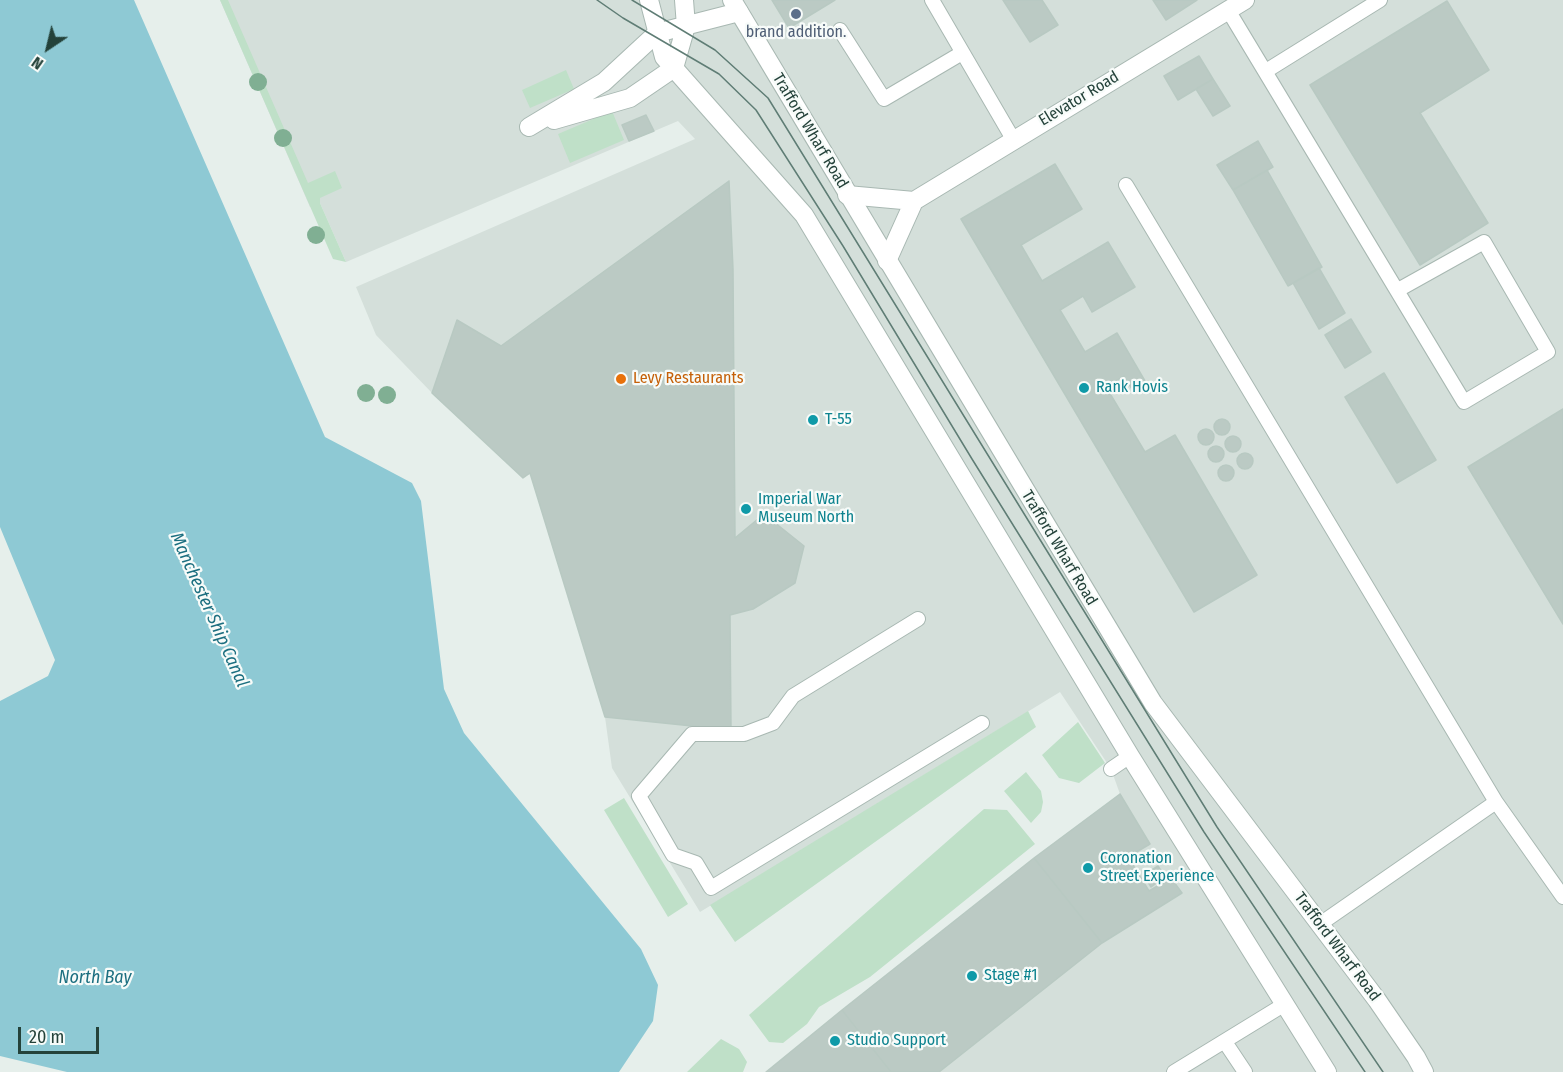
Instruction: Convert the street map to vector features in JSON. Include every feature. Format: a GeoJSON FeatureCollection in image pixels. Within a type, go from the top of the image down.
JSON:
{"type":"FeatureCollection","features":[{"type":"Feature","properties":{"kind":"street"},"geometry":{"type":"LineString","coordinates":[[648,0],[664,57],[762,164],[804,215],[1130,756],[1327,1072]]}},
{"type":"Feature","properties":{"kind":"street"},"geometry":{"type":"LineString","coordinates":[[684,0],[686,26],[674,68],[630,98],[529,127],[604,82],[657,33],[686,26],[735,6]]}},
{"type":"Feature","properties":{"kind":"street","name":"Elevator Road"},"geometry":{"type":"LineString","coordinates":[[914,201],[1245,0]]}},
{"type":"Feature","properties":{"kind":"street","name":"Trafford Wharf Road"},"geometry":{"type":"LineString","coordinates":[[735,6],[1153,703],[1377,1000],[1424,1072]]}},
{"type":"Feature","properties":{"kind":"street"},"geometry":{"type":"LineString","coordinates":[[848,195],[914,201],[887,261]]}},
{"type":"Feature","properties":{"kind":"lane"},"geometry":{"type":"LineString","coordinates":[[932,0],[1013,139]]}},
{"type":"Feature","properties":{"kind":"lane"},"geometry":{"type":"LineString","coordinates":[[1266,72],[1380,0]]}},
{"type":"Feature","properties":{"kind":"lane"},"geometry":{"type":"LineString","coordinates":[[1228,10],[1464,402],[1548,352],[1484,242],[1398,290]]}},
{"type":"Feature","properties":{"kind":"lane"},"geometry":{"type":"LineString","coordinates":[[840,30],[884,99],[962,53]]}},
{"type":"Feature","properties":{"kind":"lane"},"geometry":{"type":"LineString","coordinates":[[1126,185],[1496,802],[1563,897]]}},
{"type":"Feature","properties":{"kind":"lane"},"geometry":{"type":"LineString","coordinates":[[918,619],[793,696],[773,723],[744,734],[692,734],[639,796],[674,855],[696,863],[711,888],[982,723]]}},
{"type":"Feature","properties":{"kind":"lane"},"geometry":{"type":"LineString","coordinates":[[1111,769],[1130,756]]}},
{"type":"Feature","properties":{"kind":"lane"},"geometry":{"type":"LineString","coordinates":[[1320,924],[1496,802]]}},
{"type":"Feature","properties":{"kind":"lane"},"geometry":{"type":"LineString","coordinates":[[1174,1072],[1284,1004]]}},
{"type":"Feature","properties":{"kind":"lane"},"geometry":{"type":"LineString","coordinates":[[1225,1042],[1245,1072]]}},
{"type":"Feature","properties":{"kind":"shaded area"},"geometry":{"type":"Polygon","coordinates":[[[220,0],[1563,0],[1563,1072],[766,1072],[1034,858],[1120,794],[1111,769],[1060,692],[700,912],[612,768],[605,717],[530,473],[523,478],[432,393],[376,335],[356,287],[695,139],[678,121],[346,262],[320,203],[310,207],[220,0]]]}},
{"type":"Feature","properties":{"kind":"green space"},"geometry":{"type":"Polygon","coordinates":[[[220,0],[228,0],[308,183],[335,171],[342,188],[320,198],[320,203],[346,262],[333,259],[220,0]]]}},
{"type":"Feature","properties":{"kind":"green space"},"geometry":{"type":"Polygon","coordinates":[[[566,70],[574,89],[530,108],[522,90],[566,70]]]}},
{"type":"Feature","properties":{"kind":"green space"},"geometry":{"type":"Polygon","coordinates":[[[612,111],[624,140],[570,163],[558,134],[612,111]]]}},
{"type":"Feature","properties":{"kind":"green space"},"geometry":{"type":"Polygon","coordinates":[[[1028,711],[1036,727],[735,942],[710,905],[1028,711]]]}},
{"type":"Feature","properties":{"kind":"green space"},"geometry":{"type":"Polygon","coordinates":[[[1078,722],[1105,763],[1079,783],[1059,778],[1042,755],[1078,722]]]}},
{"type":"Feature","properties":{"kind":"green space"},"geometry":{"type":"Polygon","coordinates":[[[1026,772],[1041,791],[1043,802],[1041,812],[1031,823],[1004,791],[1026,772]]]}},
{"type":"Feature","properties":{"kind":"green space"},"geometry":{"type":"Polygon","coordinates":[[[624,798],[688,904],[668,917],[604,810],[624,798]]]}},
{"type":"Feature","properties":{"kind":"green space"},"geometry":{"type":"Polygon","coordinates":[[[984,809],[1007,810],[1035,844],[870,977],[819,1007],[807,1024],[783,1043],[769,1042],[749,1015],[984,809]]]}},
{"type":"Feature","properties":{"kind":"green space"},"geometry":{"type":"Polygon","coordinates":[[[721,1039],[739,1049],[747,1062],[743,1072],[687,1072],[721,1039]]]}},
{"type":"Feature","properties":{"kind":"water"},"geometry":{"type":"Polygon","coordinates":[[[0,0],[134,0],[325,437],[412,483],[421,501],[444,689],[464,733],[641,949],[658,985],[653,1021],[619,1072],[67,1072],[0,1056],[0,701],[48,676],[55,660],[0,527],[0,0]]]}},
{"type":"Feature","properties":{"kind":"building","name":"brand addition."},"geometry":{"type":"Polygon","coordinates":[[[772,0],[835,0],[789,28],[772,0]]]}},
{"type":"Feature","properties":{"kind":"building"},"geometry":{"type":"Polygon","coordinates":[[[1003,0],[1042,0],[1058,25],[1030,42],[1003,0]]]}},
{"type":"Feature","properties":{"kind":"building"},"geometry":{"type":"Polygon","coordinates":[[[1153,0],[1197,0],[1166,20],[1153,0]]]}},
{"type":"Feature","properties":{"kind":"building"},"geometry":{"type":"Polygon","coordinates":[[[1447,1],[1489,70],[1420,113],[1488,223],[1420,265],[1310,85],[1447,1]]]}},
{"type":"Feature","properties":{"kind":"building"},"geometry":{"type":"Polygon","coordinates":[[[1199,56],[1213,79],[1178,100],[1164,76],[1199,56]]]}},
{"type":"Feature","properties":{"kind":"building"},"geometry":{"type":"Polygon","coordinates":[[[1213,79],[1230,106],[1213,116],[1196,89],[1213,79]]]}},
{"type":"Feature","properties":{"kind":"building"},"geometry":{"type":"Polygon","coordinates":[[[646,115],[654,131],[629,141],[622,125],[646,115]]]}},
{"type":"Feature","properties":{"kind":"building"},"geometry":{"type":"Polygon","coordinates":[[[1258,141],[1273,167],[1233,190],[1217,165],[1258,141]]]}},
{"type":"Feature","properties":{"kind":"building","name":"Rank Hovis"},"geometry":{"type":"Polygon","coordinates":[[[1055,164],[1082,209],[1021,245],[1042,281],[1108,242],[1135,287],[1092,312],[1083,296],[1060,310],[1085,352],[1117,333],[1145,381],[1132,389],[1124,376],[1106,387],[1145,452],[1175,435],[1257,575],[1194,612],[961,219],[1055,164]]]}},
{"type":"Feature","properties":{"kind":"building"},"geometry":{"type":"Polygon","coordinates":[[[1267,170],[1322,267],[1288,286],[1233,190],[1267,170]]]}},
{"type":"Feature","properties":{"kind":"building"},"geometry":{"type":"Polygon","coordinates":[[[729,181],[733,269],[735,538],[764,514],[804,546],[795,583],[753,609],[730,615],[731,730],[605,717],[530,473],[523,478],[432,393],[457,320],[501,346],[729,181]]]}},
{"type":"Feature","properties":{"kind":"building"},"geometry":{"type":"Polygon","coordinates":[[[1319,268],[1345,313],[1319,329],[1293,283],[1319,268]]]}},
{"type":"Feature","properties":{"kind":"building"},"geometry":{"type":"Polygon","coordinates":[[[1351,319],[1371,352],[1345,368],[1325,335],[1351,319]]]}},
{"type":"Feature","properties":{"kind":"building"},"geometry":{"type":"Polygon","coordinates":[[[1384,373],[1436,460],[1397,483],[1345,397],[1384,373]]]}},
{"type":"Feature","properties":{"kind":"building"},"geometry":{"type":"Polygon","coordinates":[[[1563,409],[1563,624],[1468,467],[1563,409]]]}},
{"type":"Feature","properties":{"kind":"building"},"geometry":{"type":"Polygon","coordinates":[[[1219,419],[1225,419],[1230,427],[1228,433],[1219,435],[1214,430],[1214,424],[1219,419]]]}},
{"type":"Feature","properties":{"kind":"building"},"geometry":{"type":"Polygon","coordinates":[[[1206,429],[1214,437],[1206,445],[1198,437],[1206,429]]]}},
{"type":"Feature","properties":{"kind":"building"},"geometry":{"type":"Polygon","coordinates":[[[1230,436],[1236,436],[1241,444],[1239,450],[1230,452],[1225,447],[1225,441],[1230,436]]]}},
{"type":"Feature","properties":{"kind":"building"},"geometry":{"type":"Polygon","coordinates":[[[1216,446],[1222,448],[1224,454],[1222,460],[1216,462],[1210,460],[1208,454],[1210,448],[1216,446]]]}},
{"type":"Feature","properties":{"kind":"building"},"geometry":{"type":"Polygon","coordinates":[[[1242,453],[1248,453],[1253,461],[1251,467],[1242,469],[1237,464],[1237,458],[1242,453]]]}},
{"type":"Feature","properties":{"kind":"building"},"geometry":{"type":"Polygon","coordinates":[[[1226,465],[1232,467],[1234,473],[1232,479],[1226,481],[1220,479],[1218,473],[1220,467],[1226,465]]]}},
{"type":"Feature","properties":{"kind":"building","name":"Coronation Street Experience"},"geometry":{"type":"Polygon","coordinates":[[[1120,794],[1150,844],[1128,857],[1149,891],[1171,878],[1182,893],[1102,943],[1034,858],[1120,794]]]}},
{"type":"Feature","properties":{"kind":"building","name":"Stage #1"},"geometry":{"type":"Polygon","coordinates":[[[1034,858],[1102,943],[939,1072],[891,1072],[842,1010],[1034,858]]]}},
{"type":"Feature","properties":{"kind":"building"},"geometry":{"type":"Polygon","coordinates":[[[1158,866],[1165,877],[1151,887],[1144,875],[1158,866]]]}},
{"type":"Feature","properties":{"kind":"building","name":"Studio Support"},"geometry":{"type":"Polygon","coordinates":[[[842,1010],[891,1072],[766,1072],[842,1010]]]}},
{"type":"Feature","properties":{"kind":"tram line"},"geometry":{"type":"LineString","coordinates":[[597,0],[623,18],[719,74],[756,110],[843,246],[972,459],[1204,832],[1365,1072]]}},
{"type":"Feature","properties":{"kind":"tram line"},"geometry":{"type":"LineString","coordinates":[[632,0],[715,50],[768,98],[1217,827],[1383,1072]]}},
{"type":"Feature","properties":{"kind":"place","name":"brand addition."},"geometry":{"type":"Point","coordinates":[796,14]}},
{"type":"Feature","properties":{"kind":"place","name":"Levy Restaurants"},"geometry":{"type":"Point","coordinates":[621,379]}},
{"type":"Feature","properties":{"kind":"place","name":"Rank Hovis"},"geometry":{"type":"Point","coordinates":[1084,388]}},
{"type":"Feature","properties":{"kind":"place","name":"T-55"},"geometry":{"type":"Point","coordinates":[813,420]}},
{"type":"Feature","properties":{"kind":"place","name":"Imperial War Museum North"},"geometry":{"type":"Point","coordinates":[746,509]}},
{"type":"Feature","properties":{"kind":"place","name":"Coronation Street Experience"},"geometry":{"type":"Point","coordinates":[1088,868]}},
{"type":"Feature","properties":{"kind":"place","name":"Stage #1"},"geometry":{"type":"Point","coordinates":[972,976]}},
{"type":"Feature","properties":{"kind":"place","name":"Studio Support"},"geometry":{"type":"Point","coordinates":[835,1041]}},
{"type":"Feature","properties":{"kind":"water label","name":"Manchester Ship Canal"},"geometry":{"type":"Point","coordinates":[209,610]}},
{"type":"Feature","properties":{"kind":"water label","name":"North Bay"},"geometry":{"type":"Point","coordinates":[95,978]}}]}
